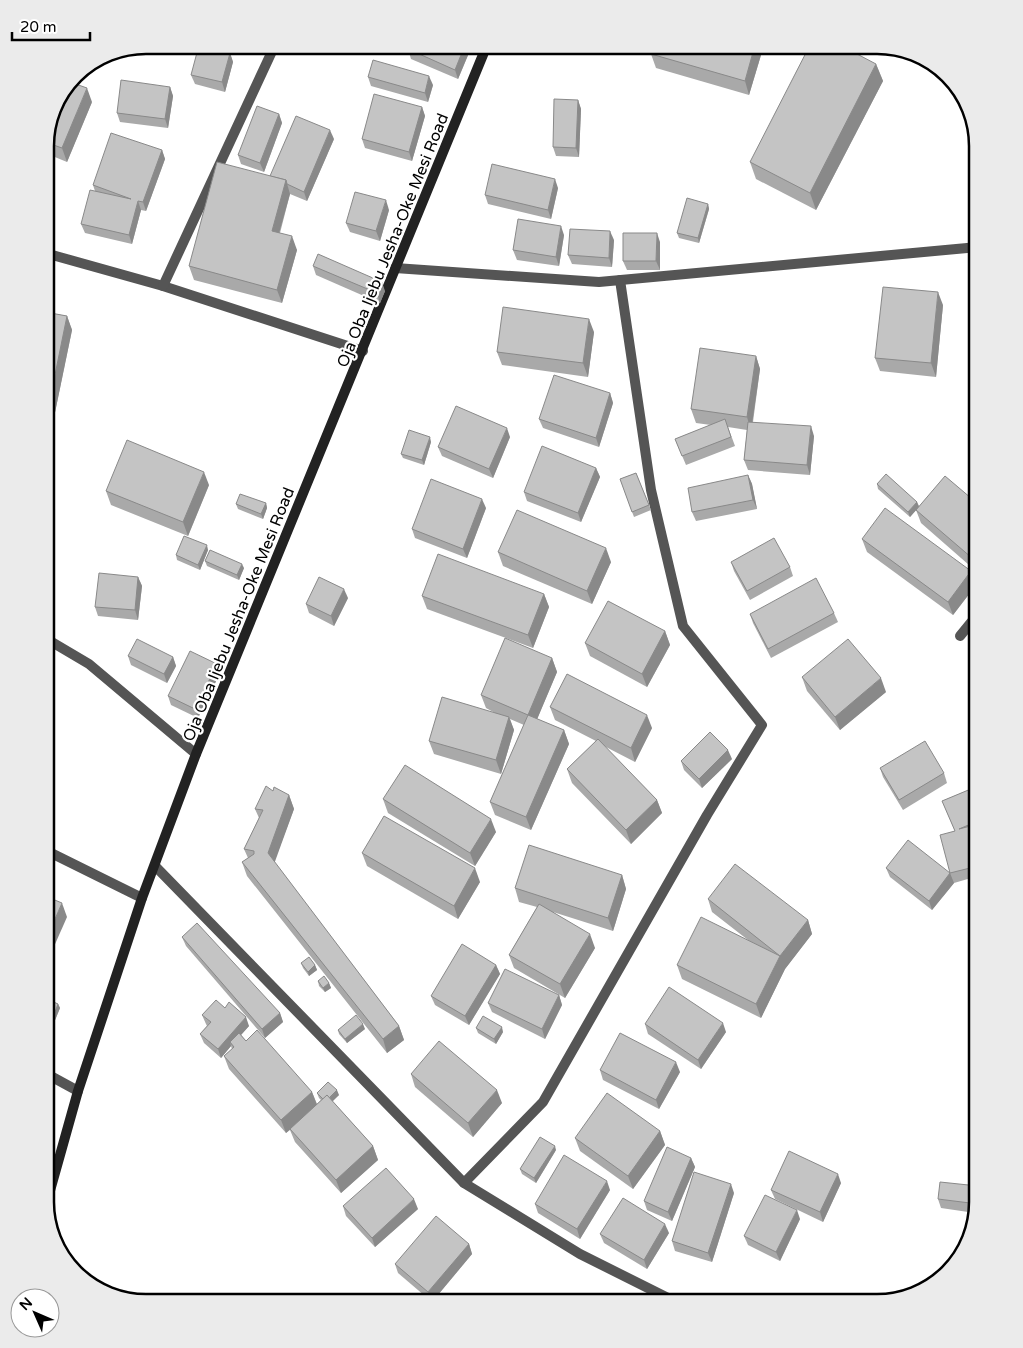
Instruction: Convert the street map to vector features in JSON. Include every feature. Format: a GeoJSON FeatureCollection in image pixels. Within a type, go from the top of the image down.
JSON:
{"type":"FeatureCollection","features":[{"type":"Feature","properties":{"kind":"main road","name":"Oja Oba Ijebu Jesha-Oke Mesi Road"},"geometry":{"type":"LineString","coordinates":[[54,1176],[78,1091],[142,898],[196,754],[483,54]]}},
{"type":"Feature","properties":{"kind":"street"},"geometry":{"type":"LineString","coordinates":[[163,286],[271,54]]}},
{"type":"Feature","properties":{"kind":"street"},"geometry":{"type":"LineString","coordinates":[[395,268],[599,282],[969,249]]}},
{"type":"Feature","properties":{"kind":"street"},"geometry":{"type":"LineString","coordinates":[[54,256],[163,286],[363,351]]}},
{"type":"Feature","properties":{"kind":"street"},"geometry":{"type":"LineString","coordinates":[[464,1182],[542,1102],[762,725],[683,626],[651,490],[620,280]]}},
{"type":"Feature","properties":{"kind":"street"},"geometry":{"type":"LineString","coordinates":[[960,636],[969,626]]}},
{"type":"Feature","properties":{"kind":"street"},"geometry":{"type":"LineString","coordinates":[[54,643],[90,664],[196,754]]}},
{"type":"Feature","properties":{"kind":"street"},"geometry":{"type":"LineString","coordinates":[[54,854],[142,898]]}},
{"type":"Feature","properties":{"kind":"street"},"geometry":{"type":"LineString","coordinates":[[155,866],[464,1182],[580,1254],[660,1294]]}},
{"type":"Feature","properties":{"kind":"street"},"geometry":{"type":"LineString","coordinates":[[54,1078],[78,1091]]}},
{"type":"Feature","properties":{"kind":"building"},"geometry":{"type":"Polygon","coordinates":[[[197,54],[230,54],[222,82],[191,75],[197,54]]]}},
{"type":"Feature","properties":{"kind":"building"},"geometry":{"type":"Polygon","coordinates":[[[419,54],[461,54],[455,70],[419,54]]]}},
{"type":"Feature","properties":{"kind":"building"},"geometry":{"type":"Polygon","coordinates":[[[651,54],[752,54],[745,81],[651,54]]]}},
{"type":"Feature","properties":{"kind":"building"},"geometry":{"type":"Polygon","coordinates":[[[805,54],[857,54],[876,64],[810,193],[750,162],[805,54]]]}},
{"type":"Feature","properties":{"kind":"building"},"geometry":{"type":"Polygon","coordinates":[[[373,60],[429,76],[425,93],[368,77],[373,60]]]}},
{"type":"Feature","properties":{"kind":"building"},"geometry":{"type":"Polygon","coordinates":[[[121,80],[170,87],[165,119],[117,113],[121,80]]]}},
{"type":"Feature","properties":{"kind":"building"},"geometry":{"type":"Polygon","coordinates":[[[78,85],[87,88],[62,148],[54,145],[57,122],[63,105],[78,85]]]}},
{"type":"Feature","properties":{"kind":"building"},"geometry":{"type":"Polygon","coordinates":[[[374,94],[422,107],[409,152],[362,139],[374,94]]]}},
{"type":"Feature","properties":{"kind":"building"},"geometry":{"type":"Polygon","coordinates":[[[554,99],[578,100],[576,148],[553,147],[554,99]]]}},
{"type":"Feature","properties":{"kind":"building"},"geometry":{"type":"Polygon","coordinates":[[[257,106],[279,114],[260,163],[238,155],[257,106]]]}},
{"type":"Feature","properties":{"kind":"building"},"geometry":{"type":"Polygon","coordinates":[[[296,116],[330,130],[304,192],[287,184],[286,180],[270,176],[296,116]]]}},
{"type":"Feature","properties":{"kind":"building"},"geometry":{"type":"Polygon","coordinates":[[[111,133],[162,150],[143,202],[138,201],[129,235],[81,224],[90,190],[131,199],[93,185],[111,133]]]}},
{"type":"Feature","properties":{"kind":"building"},"geometry":{"type":"Polygon","coordinates":[[[217,162],[286,180],[272,231],[292,236],[277,290],[189,266],[217,162]]]}},
{"type":"Feature","properties":{"kind":"building"},"geometry":{"type":"Polygon","coordinates":[[[492,164],[555,179],[548,210],[485,195],[492,164]]]}},
{"type":"Feature","properties":{"kind":"building"},"geometry":{"type":"Polygon","coordinates":[[[355,192],[386,200],[376,231],[346,223],[355,192]]]}},
{"type":"Feature","properties":{"kind":"building"},"geometry":{"type":"Polygon","coordinates":[[[687,198],[708,204],[698,238],[677,233],[687,198]]]}},
{"type":"Feature","properties":{"kind":"building"},"geometry":{"type":"Polygon","coordinates":[[[518,219],[561,226],[556,257],[513,250],[518,219]]]}},
{"type":"Feature","properties":{"kind":"building"},"geometry":{"type":"Polygon","coordinates":[[[570,229],[610,231],[609,258],[568,255],[570,229]]]}},
{"type":"Feature","properties":{"kind":"building"},"geometry":{"type":"Polygon","coordinates":[[[623,233],[657,233],[656,261],[623,261],[623,233]]]}},
{"type":"Feature","properties":{"kind":"building"},"geometry":{"type":"Polygon","coordinates":[[[318,254],[382,282],[377,293],[313,266],[318,254]]]}},
{"type":"Feature","properties":{"kind":"building"},"geometry":{"type":"Polygon","coordinates":[[[883,287],[938,292],[931,363],[875,358],[883,287]]]}},
{"type":"Feature","properties":{"kind":"building"},"geometry":{"type":"Polygon","coordinates":[[[503,307],[589,319],[583,363],[497,352],[503,307]]]}},
{"type":"Feature","properties":{"kind":"building"},"geometry":{"type":"Polygon","coordinates":[[[54,314],[67,316],[54,380],[54,314]]]}},
{"type":"Feature","properties":{"kind":"building"},"geometry":{"type":"Polygon","coordinates":[[[700,348],[756,356],[747,417],[691,409],[700,348]]]}},
{"type":"Feature","properties":{"kind":"building"},"geometry":{"type":"Polygon","coordinates":[[[554,375],[610,393],[596,438],[539,419],[554,375]]]}},
{"type":"Feature","properties":{"kind":"building"},"geometry":{"type":"Polygon","coordinates":[[[456,406],[507,428],[489,469],[438,447],[456,406]]]}},
{"type":"Feature","properties":{"kind":"building"},"geometry":{"type":"Polygon","coordinates":[[[725,419],[731,437],[682,456],[675,439],[725,419]]]}},
{"type":"Feature","properties":{"kind":"building"},"geometry":{"type":"Polygon","coordinates":[[[748,422],[811,426],[807,465],[744,460],[748,422]]]}},
{"type":"Feature","properties":{"kind":"building"},"geometry":{"type":"Polygon","coordinates":[[[409,430],[430,437],[422,460],[401,454],[409,430]]]}},
{"type":"Feature","properties":{"kind":"building"},"geometry":{"type":"Polygon","coordinates":[[[127,440],[204,472],[183,522],[106,491],[127,440]]]}},
{"type":"Feature","properties":{"kind":"building"},"geometry":{"type":"Polygon","coordinates":[[[542,446],[596,468],[578,513],[524,492],[542,446]]]}},
{"type":"Feature","properties":{"kind":"building"},"geometry":{"type":"Polygon","coordinates":[[[636,473],[649,505],[632,512],[620,479],[636,473]]]}},
{"type":"Feature","properties":{"kind":"building"},"geometry":{"type":"Polygon","coordinates":[[[886,474],[917,502],[908,512],[877,484],[886,474]]]}},
{"type":"Feature","properties":{"kind":"building"},"geometry":{"type":"Polygon","coordinates":[[[748,475],[753,500],[692,512],[688,488],[748,475]]]}},
{"type":"Feature","properties":{"kind":"building"},"geometry":{"type":"Polygon","coordinates":[[[945,476],[969,496],[969,555],[916,510],[945,476]]]}},
{"type":"Feature","properties":{"kind":"building"},"geometry":{"type":"Polygon","coordinates":[[[431,479],[482,499],[463,549],[412,529],[431,479]]]}},
{"type":"Feature","properties":{"kind":"building"},"geometry":{"type":"Polygon","coordinates":[[[240,494],[266,503],[261,514],[236,504],[240,494]]]}},
{"type":"Feature","properties":{"kind":"building"},"geometry":{"type":"Polygon","coordinates":[[[885,508],[969,570],[969,574],[948,602],[862,539],[885,508]]]}},
{"type":"Feature","properties":{"kind":"building"},"geometry":{"type":"Polygon","coordinates":[[[517,510],[606,548],[587,591],[498,552],[517,510]]]}},
{"type":"Feature","properties":{"kind":"building"},"geometry":{"type":"Polygon","coordinates":[[[184,536],[207,545],[198,565],[176,555],[184,536]]]}},
{"type":"Feature","properties":{"kind":"building"},"geometry":{"type":"Polygon","coordinates":[[[774,538],[790,567],[747,591],[731,562],[774,538]]]}},
{"type":"Feature","properties":{"kind":"building"},"geometry":{"type":"Polygon","coordinates":[[[210,550],[242,564],[237,575],[205,561],[210,550]]]}},
{"type":"Feature","properties":{"kind":"building"},"geometry":{"type":"Polygon","coordinates":[[[438,554],[544,594],[528,635],[422,596],[438,554]]]}},
{"type":"Feature","properties":{"kind":"building"},"geometry":{"type":"Polygon","coordinates":[[[99,573],[138,577],[135,610],[95,607],[99,573]]]}},
{"type":"Feature","properties":{"kind":"building"},"geometry":{"type":"Polygon","coordinates":[[[319,577],[344,589],[331,616],[306,604],[319,577]]]}},
{"type":"Feature","properties":{"kind":"building"},"geometry":{"type":"Polygon","coordinates":[[[816,578],[834,613],[768,649],[750,614],[816,578]]]}},
{"type":"Feature","properties":{"kind":"building"},"geometry":{"type":"Polygon","coordinates":[[[608,601],[665,631],[642,674],[585,643],[608,601]]]}},
{"type":"Feature","properties":{"kind":"building"},"geometry":{"type":"Polygon","coordinates":[[[505,638],[552,658],[528,715],[481,695],[505,638]]]}},
{"type":"Feature","properties":{"kind":"building"},"geometry":{"type":"Polygon","coordinates":[[[137,639],[173,657],[164,674],[128,656],[137,639]]]}},
{"type":"Feature","properties":{"kind":"building"},"geometry":{"type":"Polygon","coordinates":[[[848,639],[881,678],[835,717],[802,677],[848,639]]]}},
{"type":"Feature","properties":{"kind":"building"},"geometry":{"type":"Polygon","coordinates":[[[190,651],[217,664],[195,709],[168,696],[190,651]]]}},
{"type":"Feature","properties":{"kind":"building"},"geometry":{"type":"Polygon","coordinates":[[[567,674],[647,715],[631,748],[550,707],[567,674]]]}},
{"type":"Feature","properties":{"kind":"building"},"geometry":{"type":"Polygon","coordinates":[[[442,697],[509,717],[496,760],[429,741],[442,697]]]}},
{"type":"Feature","properties":{"kind":"building"},"geometry":{"type":"Polygon","coordinates":[[[528,715],[564,730],[526,817],[490,802],[528,715]]]}},
{"type":"Feature","properties":{"kind":"building"},"geometry":{"type":"Polygon","coordinates":[[[710,732],[728,750],[699,779],[681,761],[710,732]]]}},
{"type":"Feature","properties":{"kind":"building"},"geometry":{"type":"Polygon","coordinates":[[[598,739],[657,800],[626,830],[567,769],[598,739]]]}},
{"type":"Feature","properties":{"kind":"building"},"geometry":{"type":"Polygon","coordinates":[[[925,741],[944,773],[899,800],[880,768],[925,741]]]}},
{"type":"Feature","properties":{"kind":"building"},"geometry":{"type":"Polygon","coordinates":[[[405,765],[491,819],[470,853],[383,799],[405,765]]]}},
{"type":"Feature","properties":{"kind":"building"},"geometry":{"type":"Polygon","coordinates":[[[266,786],[273,791],[274,787],[289,795],[268,853],[399,1026],[383,1039],[242,862],[254,854],[254,851],[244,849],[263,810],[255,809],[266,786]]]}},
{"type":"Feature","properties":{"kind":"building"},"geometry":{"type":"Polygon","coordinates":[[[969,790],[969,825],[959,829],[969,826],[969,868],[950,873],[940,835],[955,831],[942,801],[969,790]]]}},
{"type":"Feature","properties":{"kind":"building"},"geometry":{"type":"Polygon","coordinates":[[[384,816],[475,868],[454,906],[362,853],[384,816]]]}},
{"type":"Feature","properties":{"kind":"building"},"geometry":{"type":"Polygon","coordinates":[[[908,840],[950,873],[929,901],[886,868],[908,840]]]}},
{"type":"Feature","properties":{"kind":"building"},"geometry":{"type":"Polygon","coordinates":[[[529,845],[622,875],[608,918],[515,888],[529,845]]]}},
{"type":"Feature","properties":{"kind":"building"},"geometry":{"type":"Polygon","coordinates":[[[735,864],[808,920],[780,956],[708,899],[735,864]]]}},
{"type":"Feature","properties":{"kind":"building"},"geometry":{"type":"Polygon","coordinates":[[[54,900],[62,903],[54,921],[54,900]]]}},
{"type":"Feature","properties":{"kind":"building"},"geometry":{"type":"Polygon","coordinates":[[[539,904],[590,934],[560,984],[509,955],[539,904]]]}},
{"type":"Feature","properties":{"kind":"building"},"geometry":{"type":"Polygon","coordinates":[[[701,917],[780,956],[756,1004],[677,965],[701,917]]]}},
{"type":"Feature","properties":{"kind":"building"},"geometry":{"type":"Polygon","coordinates":[[[197,923],[280,1013],[262,1029],[182,937],[197,923]]]}},
{"type":"Feature","properties":{"kind":"building"},"geometry":{"type":"Polygon","coordinates":[[[462,944],[496,965],[465,1016],[431,996],[462,944]]]}},
{"type":"Feature","properties":{"kind":"building"},"geometry":{"type":"Polygon","coordinates":[[[309,957],[315,965],[308,972],[301,963],[309,957]]]}},
{"type":"Feature","properties":{"kind":"building"},"geometry":{"type":"Polygon","coordinates":[[[505,969],[559,995],[542,1029],[488,1003],[505,969]]]}},
{"type":"Feature","properties":{"kind":"building"},"geometry":{"type":"Polygon","coordinates":[[[324,976],[329,983],[323,988],[318,981],[324,976]]]}},
{"type":"Feature","properties":{"kind":"building"},"geometry":{"type":"Polygon","coordinates":[[[669,987],[723,1023],[698,1060],[645,1024],[669,987]]]}},
{"type":"Feature","properties":{"kind":"building"},"geometry":{"type":"Polygon","coordinates":[[[216,1000],[225,1008],[229,1002],[246,1017],[218,1049],[200,1034],[211,1022],[202,1015],[216,1000]]]}},
{"type":"Feature","properties":{"kind":"building"},"geometry":{"type":"Polygon","coordinates":[[[54,1002],[58,1004],[54,1015],[54,1002]]]}},
{"type":"Feature","properties":{"kind":"building"},"geometry":{"type":"Polygon","coordinates":[[[356,1015],[363,1024],[345,1039],[338,1030],[356,1015]]]}},
{"type":"Feature","properties":{"kind":"building"},"geometry":{"type":"Polygon","coordinates":[[[483,1016],[502,1027],[494,1039],[476,1028],[483,1016]]]}},
{"type":"Feature","properties":{"kind":"building"},"geometry":{"type":"Polygon","coordinates":[[[257,1030],[312,1092],[281,1120],[224,1056],[234,1047],[230,1042],[239,1033],[246,1041],[257,1030]]]}},
{"type":"Feature","properties":{"kind":"building"},"geometry":{"type":"Polygon","coordinates":[[[620,1033],[676,1062],[656,1100],[600,1070],[620,1033]]]}},
{"type":"Feature","properties":{"kind":"building"},"geometry":{"type":"Polygon","coordinates":[[[439,1041],[497,1090],[468,1123],[411,1074],[439,1041]]]}},
{"type":"Feature","properties":{"kind":"building"},"geometry":{"type":"Polygon","coordinates":[[[328,1082],[337,1090],[329,1098],[327,1095],[323,1099],[317,1093],[328,1082]]]}},
{"type":"Feature","properties":{"kind":"building"},"geometry":{"type":"Polygon","coordinates":[[[607,1093],[660,1131],[628,1176],[575,1138],[607,1093]]]}},
{"type":"Feature","properties":{"kind":"building"},"geometry":{"type":"Polygon","coordinates":[[[327,1095],[373,1146],[336,1180],[290,1129],[327,1095]]]}},
{"type":"Feature","properties":{"kind":"building"},"geometry":{"type":"Polygon","coordinates":[[[540,1137],[555,1146],[534,1178],[520,1169],[540,1137]]]}},
{"type":"Feature","properties":{"kind":"building"},"geometry":{"type":"Polygon","coordinates":[[[667,1147],[691,1158],[668,1212],[644,1201],[667,1147]]]}},
{"type":"Feature","properties":{"kind":"building"},"geometry":{"type":"Polygon","coordinates":[[[789,1151],[838,1174],[820,1212],[771,1190],[789,1151]]]}},
{"type":"Feature","properties":{"kind":"building"},"geometry":{"type":"Polygon","coordinates":[[[564,1155],[607,1181],[577,1229],[535,1204],[564,1155]]]}},
{"type":"Feature","properties":{"kind":"building"},"geometry":{"type":"Polygon","coordinates":[[[386,1168],[414,1199],[372,1238],[343,1206],[386,1168]]]}},
{"type":"Feature","properties":{"kind":"building"},"geometry":{"type":"Polygon","coordinates":[[[694,1172],[731,1184],[708,1253],[672,1241],[694,1172]]]}},
{"type":"Feature","properties":{"kind":"building"},"geometry":{"type":"Polygon","coordinates":[[[940,1182],[969,1185],[969,1203],[938,1199],[940,1182]]]}},
{"type":"Feature","properties":{"kind":"building"},"geometry":{"type":"Polygon","coordinates":[[[765,1195],[797,1210],[776,1252],[744,1236],[765,1195]]]}},
{"type":"Feature","properties":{"kind":"building"},"geometry":{"type":"Polygon","coordinates":[[[623,1198],[665,1224],[644,1260],[600,1234],[623,1198]]]}},
{"type":"Feature","properties":{"kind":"building"},"geometry":{"type":"Polygon","coordinates":[[[436,1216],[469,1244],[428,1292],[395,1264],[436,1216]]]}}]}
